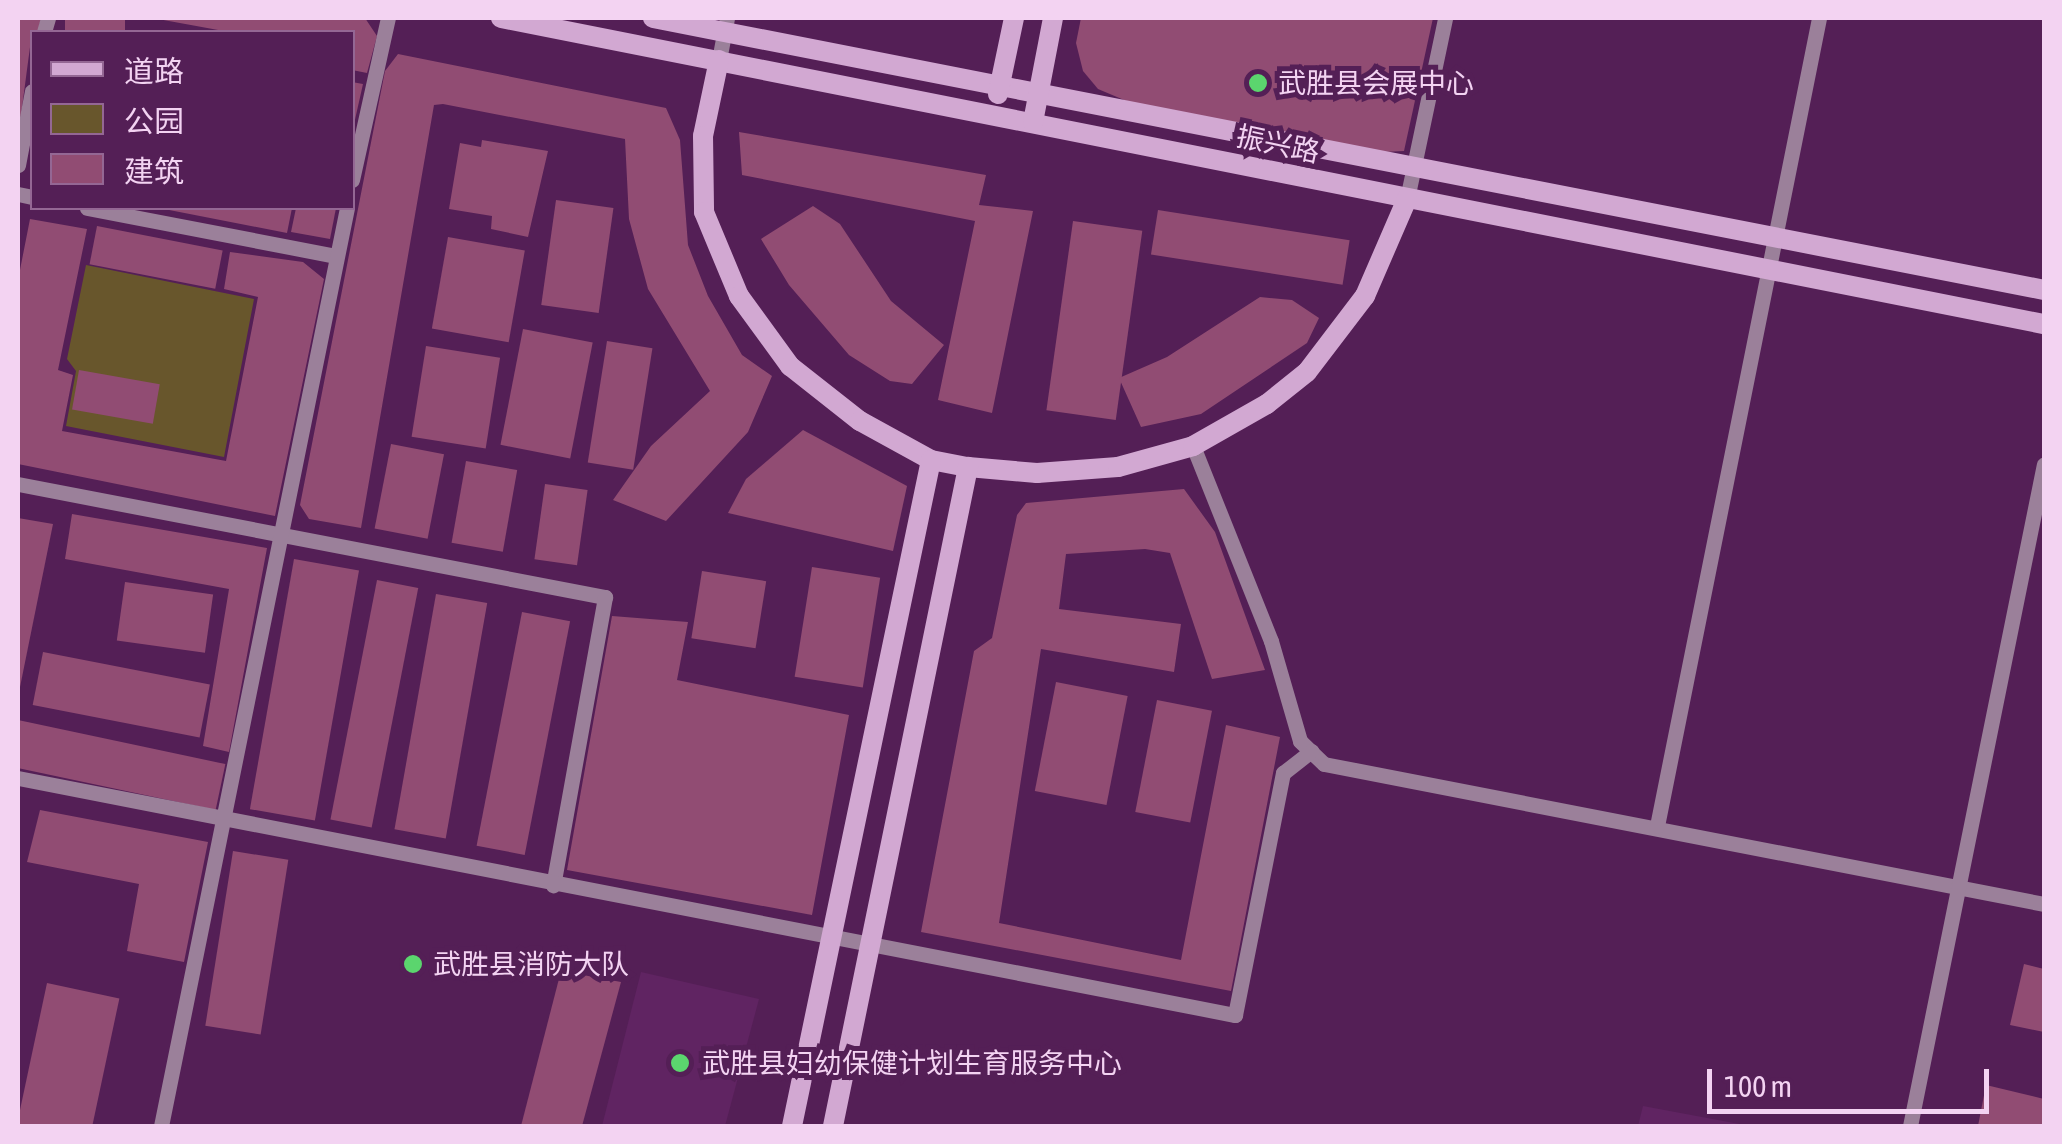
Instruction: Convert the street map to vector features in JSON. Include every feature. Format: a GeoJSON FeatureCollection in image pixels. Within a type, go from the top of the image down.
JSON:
{"type":"FeatureCollection","features":[{"type":"Feature","properties":{"kind":"main road","name":"振兴路"},"geometry":{"type":"LineString","coordinates":[[501,18],[2044,324]]}},
{"type":"Feature","properties":{"kind":"main road","name":"振兴路"},"geometry":{"type":"LineString","coordinates":[[653,18],[726,25],[1038,93],[2044,290]]}},
{"type":"Feature","properties":{"kind":"main road"},"geometry":{"type":"LineString","coordinates":[[992,113],[1014,18]]}},
{"type":"Feature","properties":{"kind":"main road"},"geometry":{"type":"LineString","coordinates":[[1033,122],[1053,18]]}},
{"type":"Feature","properties":{"kind":"main road"},"geometry":{"type":"LineString","coordinates":[[720,60],[703,136],[704,212],[738,296],[790,366],[860,421],[931,460],[968,468],[1037,473],[1118,467],[1194,446],[1308,372],[1366,296],[1408,199]]}},
{"type":"Feature","properties":{"kind":"main road"},"geometry":{"type":"LineString","coordinates":[[792,1126],[931,460]]}},
{"type":"Feature","properties":{"kind":"main road"},"geometry":{"type":"LineString","coordinates":[[832,1126],[968,468]]}},
{"type":"Feature","properties":{"kind":"street"},"geometry":{"type":"LineString","coordinates":[[355,166],[388,18]]}},
{"type":"Feature","properties":{"kind":"street"},"geometry":{"type":"LineString","coordinates":[[1408,199],[1418,169],[1445,18]]}},
{"type":"Feature","properties":{"kind":"street"},"geometry":{"type":"LineString","coordinates":[[1657,826],[1774,268],[1819,18]]}},
{"type":"Feature","properties":{"kind":"street"},"geometry":{"type":"LineString","coordinates":[[720,60],[726,25]]}},
{"type":"Feature","properties":{"kind":"street"},"geometry":{"type":"LineString","coordinates":[[18,165],[30,102]]}},
{"type":"Feature","properties":{"kind":"street"},"geometry":{"type":"LineString","coordinates":[[97,210],[336,256]]}},
{"type":"Feature","properties":{"kind":"street"},"geometry":{"type":"LineString","coordinates":[[161,1126],[227,822],[278,536],[346,210]]}},
{"type":"Feature","properties":{"kind":"street"},"geometry":{"type":"LineString","coordinates":[[1194,446],[1270,641],[1300,741],[1324,764],[2044,904]]}},
{"type":"Feature","properties":{"kind":"street"},"geometry":{"type":"LineString","coordinates":[[1910,1126],[2044,464]]}},
{"type":"Feature","properties":{"kind":"street"},"geometry":{"type":"LineString","coordinates":[[18,484],[605,597],[553,886]]}},
{"type":"Feature","properties":{"kind":"street"},"geometry":{"type":"LineString","coordinates":[[18,778],[830,942],[1235,1015],[1283,773],[1311,751]]}},
{"type":"Feature","properties":{"kind":"shaded area","name":"武胜县妇幼保健计划生育服务中心"},"geometry":{"type":"Polygon","coordinates":[[[641,972],[759,999],[725,1126],[602,1126],[641,972]]]}},
{"type":"Feature","properties":{"kind":"shaded area"},"geometry":{"type":"Polygon","coordinates":[[[1643,1106],[1750,1126],[1638,1126],[1643,1106]]]}},
{"type":"Feature","properties":{"kind":"green space"},"geometry":{"type":"Polygon","coordinates":[[[86,265],[254,299],[224,457],[66,426],[76,371],[67,359],[86,265]]]}},
{"type":"Feature","properties":{"kind":"building"},"geometry":{"type":"Polygon","coordinates":[[[18,18],[41,18],[38,30],[30,30],[19,130],[18,18]]]}},
{"type":"Feature","properties":{"kind":"building"},"geometry":{"type":"Polygon","coordinates":[[[65,18],[125,18],[125,30],[65,30],[65,18]]]}},
{"type":"Feature","properties":{"kind":"building"},"geometry":{"type":"Polygon","coordinates":[[[365,18],[377,36],[367,73],[355,71],[355,30],[218,30],[158,19],[365,18]]]}},
{"type":"Feature","properties":{"kind":"building","name":"武胜县会展中心"},"geometry":{"type":"Polygon","coordinates":[[[1081,18],[1433,18],[1404,151],[1383,152],[1136,105],[1098,89],[1083,71],[1076,43],[1081,18]]]}},
{"type":"Feature","properties":{"kind":"building"},"geometry":{"type":"Polygon","coordinates":[[[398,54],[666,108],[680,140],[688,245],[708,296],[742,355],[772,376],[748,432],[666,521],[613,500],[651,446],[710,391],[648,289],[629,219],[625,139],[443,104],[434,105],[361,528],[309,519],[300,505],[385,71],[398,54]]]}},
{"type":"Feature","properties":{"kind":"building"},"geometry":{"type":"Polygon","coordinates":[[[355,83],[363,84],[355,120],[355,83]]]}},
{"type":"Feature","properties":{"kind":"building"},"geometry":{"type":"Polygon","coordinates":[[[739,132],[986,175],[979,205],[1033,211],[992,413],[938,400],[975,221],[742,175],[739,132]]]}},
{"type":"Feature","properties":{"kind":"building"},"geometry":{"type":"Polygon","coordinates":[[[482,140],[548,151],[528,237],[491,229],[492,216],[449,209],[460,143],[481,147],[482,140]]]}},
{"type":"Feature","properties":{"kind":"building"},"geometry":{"type":"Polygon","coordinates":[[[556,200],[613,208],[599,313],[541,305],[556,200]]]}},
{"type":"Feature","properties":{"kind":"building"},"geometry":{"type":"Polygon","coordinates":[[[813,206],[840,224],[891,301],[944,345],[912,384],[890,381],[849,355],[789,285],[761,239],[813,206]]]}},
{"type":"Feature","properties":{"kind":"building"},"geometry":{"type":"Polygon","coordinates":[[[169,210],[292,210],[287,233],[169,210]]]}},
{"type":"Feature","properties":{"kind":"building"},"geometry":{"type":"Polygon","coordinates":[[[296,210],[336,210],[330,239],[291,232],[296,210]]]}},
{"type":"Feature","properties":{"kind":"building"},"geometry":{"type":"Polygon","coordinates":[[[1158,210],[1350,240],[1343,285],[1151,254],[1158,210]]]}},
{"type":"Feature","properties":{"kind":"building"},"geometry":{"type":"Polygon","coordinates":[[[30,219],[87,229],[58,370],[73,375],[62,431],[226,461],[258,297],[224,289],[230,252],[303,262],[324,279],[275,516],[18,464],[18,280],[30,219]]]}},
{"type":"Feature","properties":{"kind":"building"},"geometry":{"type":"Polygon","coordinates":[[[1073,221],[1142,231],[1116,420],[1046,410],[1073,221]]]}},
{"type":"Feature","properties":{"kind":"building"},"geometry":{"type":"Polygon","coordinates":[[[97,226],[223,250],[215,289],[90,264],[97,226]]]}},
{"type":"Feature","properties":{"kind":"building"},"geometry":{"type":"Polygon","coordinates":[[[448,237],[525,251],[509,342],[432,329],[448,237]]]}},
{"type":"Feature","properties":{"kind":"building"},"geometry":{"type":"Polygon","coordinates":[[[1260,297],[1292,300],[1319,318],[1307,343],[1201,414],[1141,427],[1119,378],[1167,357],[1260,297]]]}},
{"type":"Feature","properties":{"kind":"building"},"geometry":{"type":"Polygon","coordinates":[[[523,329],[593,343],[570,458],[500,445],[523,329]]]}},
{"type":"Feature","properties":{"kind":"building"},"geometry":{"type":"Polygon","coordinates":[[[607,341],[652,348],[633,470],[588,462],[607,341]]]}},
{"type":"Feature","properties":{"kind":"building"},"geometry":{"type":"Polygon","coordinates":[[[426,346],[500,358],[486,449],[412,437],[426,346]]]}},
{"type":"Feature","properties":{"kind":"building"},"geometry":{"type":"Polygon","coordinates":[[[79,370],[160,384],[153,424],[72,409],[79,370]]]}},
{"type":"Feature","properties":{"kind":"building"},"geometry":{"type":"Polygon","coordinates":[[[803,430],[907,486],[893,551],[728,513],[746,479],[803,430]]]}},
{"type":"Feature","properties":{"kind":"building"},"geometry":{"type":"Polygon","coordinates":[[[391,444],[444,454],[428,539],[375,528],[391,444]]]}},
{"type":"Feature","properties":{"kind":"building"},"geometry":{"type":"Polygon","coordinates":[[[466,461],[517,470],[503,552],[452,543],[466,461]]]}},
{"type":"Feature","properties":{"kind":"building"},"geometry":{"type":"Polygon","coordinates":[[[545,484],[588,490],[577,565],[534,559],[545,484]]]}},
{"type":"Feature","properties":{"kind":"building"},"geometry":{"type":"Polygon","coordinates":[[[1184,489],[1215,532],[1265,670],[1212,679],[1170,553],[1145,549],[1066,554],[1059,609],[1181,624],[1174,672],[1041,649],[999,923],[1181,960],[1226,725],[1280,737],[1231,991],[921,932],[974,651],[992,638],[1017,515],[1026,503],[1184,489]]]}},
{"type":"Feature","properties":{"kind":"building"},"geometry":{"type":"Polygon","coordinates":[[[72,514],[267,548],[229,752],[203,746],[229,589],[65,559],[72,514]]]}},
{"type":"Feature","properties":{"kind":"building"},"geometry":{"type":"Polygon","coordinates":[[[18,518],[53,524],[19,692],[18,691],[18,518]]]}},
{"type":"Feature","properties":{"kind":"building"},"geometry":{"type":"Polygon","coordinates":[[[294,559],[359,570],[315,821],[250,809],[294,559]]]}},
{"type":"Feature","properties":{"kind":"building"},"geometry":{"type":"Polygon","coordinates":[[[812,567],[880,578],[863,687],[795,677],[812,567]]]}},
{"type":"Feature","properties":{"kind":"building"},"geometry":{"type":"Polygon","coordinates":[[[702,571],[766,581],[756,648],[691,638],[702,571]]]}},
{"type":"Feature","properties":{"kind":"building"},"geometry":{"type":"Polygon","coordinates":[[[377,580],[418,588],[372,828],[330,820],[377,580]]]}},
{"type":"Feature","properties":{"kind":"building"},"geometry":{"type":"Polygon","coordinates":[[[125,582],[213,594],[205,653],[117,640],[125,582]]]}},
{"type":"Feature","properties":{"kind":"building"},"geometry":{"type":"Polygon","coordinates":[[[436,594],[487,603],[446,838],[394,829],[436,594]]]}},
{"type":"Feature","properties":{"kind":"building"},"geometry":{"type":"Polygon","coordinates":[[[522,612],[570,621],[525,855],[477,846],[522,612]]]}},
{"type":"Feature","properties":{"kind":"building"},"geometry":{"type":"Polygon","coordinates":[[[612,616],[688,622],[677,680],[849,715],[812,915],[567,870],[612,616]]]}},
{"type":"Feature","properties":{"kind":"building"},"geometry":{"type":"Polygon","coordinates":[[[43,652],[210,684],[200,737],[33,705],[43,652]]]}},
{"type":"Feature","properties":{"kind":"building"},"geometry":{"type":"Polygon","coordinates":[[[1056,682],[1128,696],[1106,805],[1035,791],[1056,682]]]}},
{"type":"Feature","properties":{"kind":"building"},"geometry":{"type":"Polygon","coordinates":[[[1157,700],[1212,711],[1190,823],[1135,812],[1157,700]]]}},
{"type":"Feature","properties":{"kind":"building"},"geometry":{"type":"Polygon","coordinates":[[[18,720],[225,764],[216,810],[18,768],[18,720]]]}},
{"type":"Feature","properties":{"kind":"building"},"geometry":{"type":"Polygon","coordinates":[[[40,810],[208,842],[184,962],[127,951],[139,884],[27,862],[40,810]]]}},
{"type":"Feature","properties":{"kind":"building"},"geometry":{"type":"Polygon","coordinates":[[[233,851],[288,860],[261,1035],[205,1026],[233,851]]]}},
{"type":"Feature","properties":{"kind":"building"},"geometry":{"type":"Polygon","coordinates":[[[2024,964],[2044,969],[2044,1032],[2010,1025],[2024,964]]]}},
{"type":"Feature","properties":{"kind":"building"},"geometry":{"type":"Polygon","coordinates":[[[561,971],[621,982],[582,1126],[521,1126],[561,971]]]}},
{"type":"Feature","properties":{"kind":"building"},"geometry":{"type":"Polygon","coordinates":[[[47,983],[119,998],[92,1126],[18,1126],[47,983]]]}},
{"type":"Feature","properties":{"kind":"building"},"geometry":{"type":"Polygon","coordinates":[[[1986,1085],[2044,1099],[2044,1126],[1978,1126],[1986,1085]]]}},
{"type":"Feature","properties":{"kind":"place","name":"武胜县会展中心"},"geometry":{"type":"Point","coordinates":[1258,83]}},
{"type":"Feature","properties":{"kind":"place","name":"武胜县消防大队"},"geometry":{"type":"Point","coordinates":[413,964]}},
{"type":"Feature","properties":{"kind":"place","name":"武胜县妇幼保健计划生育服务中心"},"geometry":{"type":"Point","coordinates":[680,1063]}}]}
